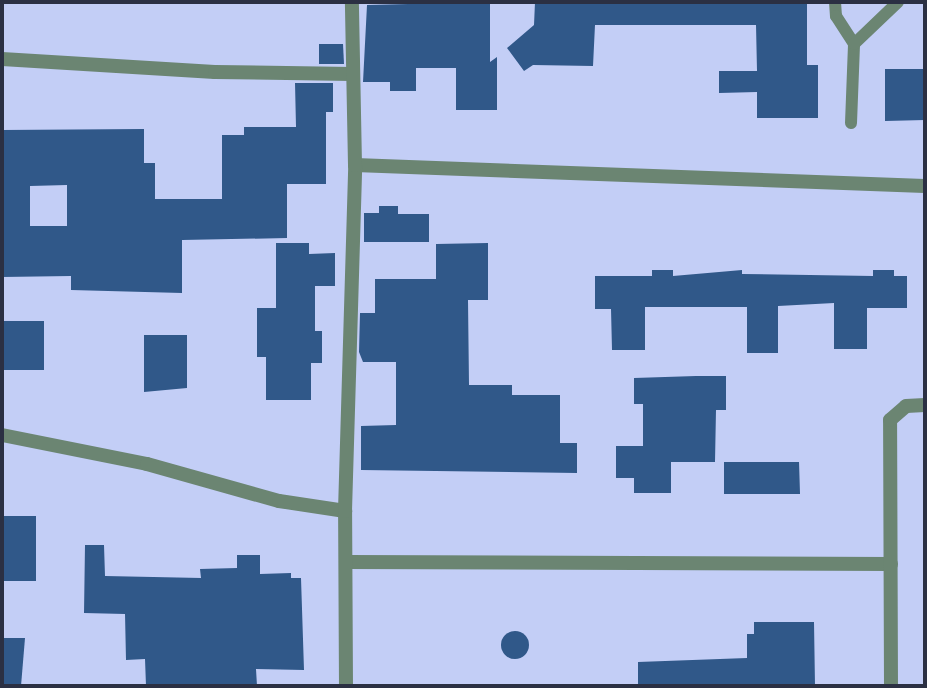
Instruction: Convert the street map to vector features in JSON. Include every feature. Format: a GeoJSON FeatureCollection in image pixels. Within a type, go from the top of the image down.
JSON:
{"type":"FeatureCollection","features":[{"type":"Feature","properties":{"kind":"street"},"geometry":{"type":"LineString","coordinates":[[346,686],[345,511],[355,165],[352,2]]}},
{"type":"Feature","properties":{"kind":"street"},"geometry":{"type":"LineString","coordinates":[[2,60],[215,72],[352,74]]}},
{"type":"Feature","properties":{"kind":"street"},"geometry":{"type":"LineString","coordinates":[[355,165],[925,186]]}},
{"type":"Feature","properties":{"kind":"street"},"geometry":{"type":"LineString","coordinates":[[891,686],[890,420],[906,406],[925,405]]}},
{"type":"Feature","properties":{"kind":"street"},"geometry":{"type":"LineString","coordinates":[[2,435],[147,464],[279,501],[345,511]]}},
{"type":"Feature","properties":{"kind":"street"},"geometry":{"type":"LineString","coordinates":[[346,562],[891,564]]}},
{"type":"Feature","properties":{"kind":"lane"},"geometry":{"type":"LineString","coordinates":[[835,2],[836,16],[854,44],[851,123]]}},
{"type":"Feature","properties":{"kind":"lane"},"geometry":{"type":"LineString","coordinates":[[854,44],[898,2]]}},
{"type":"Feature","properties":{"kind":"building"},"geometry":{"type":"Polygon","coordinates":[[[490,2],[490,62],[497,57],[497,110],[456,110],[456,68],[416,68],[416,91],[390,91],[390,82],[363,82],[367,5],[490,2]]]}},
{"type":"Feature","properties":{"kind":"building"},"geometry":{"type":"Polygon","coordinates":[[[535,2],[807,2],[807,65],[818,65],[818,118],[757,118],[757,92],[719,93],[719,71],[757,71],[756,25],[595,25],[593,66],[533,65],[524,71],[507,48],[534,25],[535,2]]]}},
{"type":"Feature","properties":{"kind":"building"},"geometry":{"type":"Polygon","coordinates":[[[319,44],[343,44],[344,64],[319,64],[319,44]]]}},
{"type":"Feature","properties":{"kind":"building"},"geometry":{"type":"Polygon","coordinates":[[[885,69],[925,69],[925,120],[885,121],[885,69]]]}},
{"type":"Feature","properties":{"kind":"building"},"geometry":{"type":"Polygon","coordinates":[[[295,83],[333,83],[333,112],[326,112],[326,184],[287,184],[287,238],[182,240],[182,293],[71,290],[71,276],[2,277],[2,130],[144,129],[144,163],[155,163],[155,199],[222,199],[222,135],[244,135],[244,127],[296,127],[295,83]],[[67,185],[30,186],[30,226],[67,226],[67,185]]]}},
{"type":"Feature","properties":{"kind":"building"},"geometry":{"type":"Polygon","coordinates":[[[379,206],[398,206],[398,214],[429,214],[429,242],[364,242],[364,213],[379,213],[379,206]]]}},
{"type":"Feature","properties":{"kind":"building"},"geometry":{"type":"Polygon","coordinates":[[[276,243],[309,243],[309,254],[335,253],[335,286],[315,286],[315,331],[322,331],[322,363],[311,363],[311,400],[266,400],[266,357],[257,357],[257,308],[276,308],[276,243]]]}},
{"type":"Feature","properties":{"kind":"building"},"geometry":{"type":"Polygon","coordinates":[[[488,243],[488,300],[468,300],[469,385],[512,385],[512,395],[560,395],[560,443],[577,443],[577,473],[361,470],[361,426],[396,425],[396,362],[363,362],[359,352],[360,313],[375,313],[375,279],[436,279],[436,244],[488,243]]]}},
{"type":"Feature","properties":{"kind":"building"},"geometry":{"type":"Polygon","coordinates":[[[652,270],[673,270],[673,276],[742,270],[742,274],[873,276],[873,270],[894,270],[894,276],[907,276],[907,308],[867,308],[867,349],[834,349],[834,303],[778,306],[778,353],[747,353],[747,307],[645,307],[645,350],[612,350],[611,309],[595,309],[595,276],[652,276],[652,270]]]}},
{"type":"Feature","properties":{"kind":"building"},"geometry":{"type":"Polygon","coordinates":[[[2,321],[44,321],[44,370],[2,370],[2,321]]]}},
{"type":"Feature","properties":{"kind":"building"},"geometry":{"type":"Polygon","coordinates":[[[144,335],[187,335],[187,388],[144,392],[144,335]]]}},
{"type":"Feature","properties":{"kind":"building"},"geometry":{"type":"Polygon","coordinates":[[[726,376],[726,410],[716,410],[715,462],[671,462],[671,493],[634,493],[634,478],[616,478],[616,446],[643,446],[643,404],[634,404],[634,378],[726,376]]]}},
{"type":"Feature","properties":{"kind":"building"},"geometry":{"type":"Polygon","coordinates":[[[724,462],[799,462],[800,494],[724,494],[724,462]]]}},
{"type":"Feature","properties":{"kind":"building"},"geometry":{"type":"Polygon","coordinates":[[[2,516],[36,516],[36,581],[2,581],[2,516]]]}},
{"type":"Feature","properties":{"kind":"building"},"geometry":{"type":"Polygon","coordinates":[[[85,545],[104,545],[105,576],[201,578],[200,569],[237,568],[237,555],[260,555],[260,574],[291,573],[291,578],[301,578],[304,670],[256,669],[257,686],[146,686],[145,659],[126,660],[125,614],[84,613],[85,545]]]}},
{"type":"Feature","properties":{"kind":"building"},"geometry":{"type":"Polygon","coordinates":[[[754,622],[814,622],[815,686],[638,686],[638,662],[747,658],[747,634],[754,634],[754,622]]]}},
{"type":"Feature","properties":{"kind":"building"},"geometry":{"type":"Polygon","coordinates":[[[515,631],[525,635],[529,645],[525,655],[515,659],[505,655],[501,645],[505,635],[515,631]]]}},
{"type":"Feature","properties":{"kind":"building"},"geometry":{"type":"Polygon","coordinates":[[[2,638],[25,638],[21,686],[2,686],[2,638]]]}}]}
